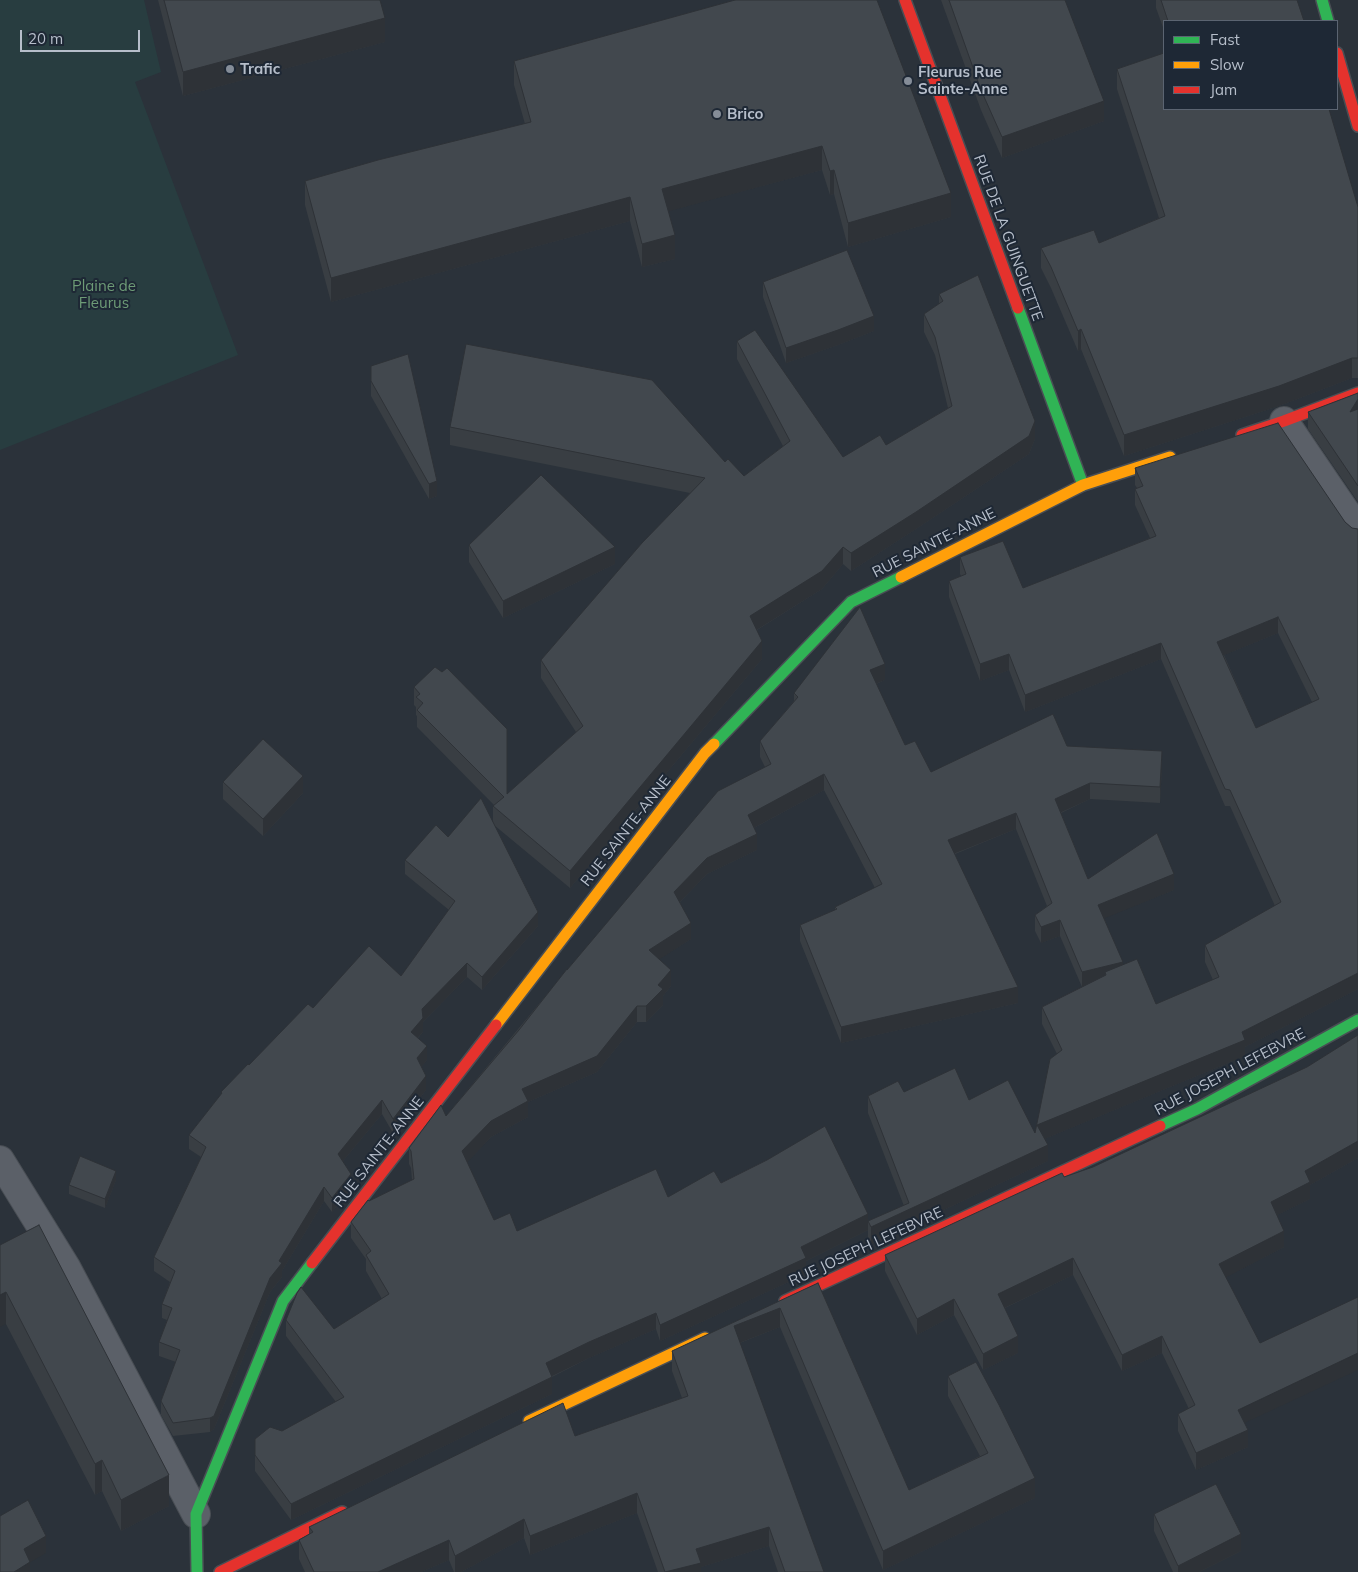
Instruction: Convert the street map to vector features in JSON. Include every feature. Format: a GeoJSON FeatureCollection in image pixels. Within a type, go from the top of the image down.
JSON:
{"type":"FeatureCollection","features":[{"type":"Feature","properties":{"kind":"main road","name":"RUE DE LA GUINGUETTE"},"geometry":{"type":"LineString","coordinates":[[906,0],[1083,485]]}},
{"type":"Feature","properties":{"kind":"main road"},"geometry":{"type":"LineString","coordinates":[[1322,0],[1328,20]]}},
{"type":"Feature","properties":{"kind":"main road"},"geometry":{"type":"LineString","coordinates":[[1338,56],[1358,126]]}},
{"type":"Feature","properties":{"kind":"main road"},"geometry":{"type":"LineString","coordinates":[[1229,439],[1284,422],[1358,392]]}},
{"type":"Feature","properties":{"kind":"main road","name":"RUE SAINTE-ANNE"},"geometry":{"type":"LineString","coordinates":[[197,1572],[196,1514],[283,1301],[705,753],[851,602],[1083,485],[1183,453]]}},
{"type":"Feature","properties":{"kind":"main road","name":"RUE JOSEPH LEFEBVRE"},"geometry":{"type":"LineString","coordinates":[[770,1307],[1197,1109],[1358,1020]]}},
{"type":"Feature","properties":{"kind":"main road"},"geometry":{"type":"LineString","coordinates":[[520,1426],[717,1332]]}},
{"type":"Feature","properties":{"kind":"main road"},"geometry":{"type":"LineString","coordinates":[[220,1572],[350,1509]]}},
{"type":"Feature","properties":{"kind":"street"},"geometry":{"type":"LineString","coordinates":[[1284,422],[1358,530]]}},
{"type":"Feature","properties":{"kind":"street"},"geometry":{"type":"LineString","coordinates":[[0,1160],[66,1267],[196,1514]]}},
{"type":"Feature","properties":{"kind":"green space","name":"Plaine de Fleurus"},"geometry":{"type":"Polygon","coordinates":[[[0,0],[144,0],[161,72],[135,82],[238,355],[0,450],[0,0]]]}},
{"type":"Feature","properties":{"kind":"building","name":"Trafic"},"geometry":{"type":"Polygon","coordinates":[[[164,0],[380,0],[385,18],[183,72],[164,0]]]}},
{"type":"Feature","properties":{"kind":"building","name":"Brico"},"geometry":{"type":"Polygon","coordinates":[[[735,0],[877,0],[951,193],[848,223],[834,170],[830,171],[822,146],[662,189],[675,235],[642,244],[630,197],[331,278],[305,181],[378,160],[531,122],[514,61],[735,0]]]}},
{"type":"Feature","properties":{"kind":"building"},"geometry":{"type":"Polygon","coordinates":[[[949,0],[1065,0],[1104,101],[1002,137],[981,90],[949,0]]]}},
{"type":"Feature","properties":{"kind":"building"},"geometry":{"type":"Polygon","coordinates":[[[1161,0],[1297,0],[1304,20],[1168,20],[1161,0]]]}},
{"type":"Feature","properties":{"kind":"building"},"geometry":{"type":"Polygon","coordinates":[[[1163,53],[1163,110],[1329,110],[1358,207],[1358,358],[1352,358],[1279,386],[1124,435],[1081,329],[1078,331],[1041,248],[1094,230],[1099,243],[1165,216],[1117,69],[1163,53]]]}},
{"type":"Feature","properties":{"kind":"building"},"geometry":{"type":"Polygon","coordinates":[[[847,250],[874,316],[786,348],[763,282],[847,250]]]}},
{"type":"Feature","properties":{"kind":"building"},"geometry":{"type":"Polygon","coordinates":[[[978,275],[1035,421],[1029,436],[851,553],[843,547],[822,571],[750,616],[762,641],[570,871],[493,806],[504,797],[417,710],[423,703],[416,697],[420,694],[414,687],[435,667],[442,672],[447,668],[507,729],[507,794],[583,726],[541,660],[642,543],[705,478],[450,427],[466,344],[652,380],[725,462],[728,459],[744,476],[790,441],[737,341],[755,330],[843,457],[880,435],[886,445],[952,406],[935,337],[924,314],[943,301],[939,294],[978,275]]]}},
{"type":"Feature","properties":{"kind":"building"},"geometry":{"type":"Polygon","coordinates":[[[408,354],[437,481],[429,484],[371,381],[371,366],[408,354]]]}},
{"type":"Feature","properties":{"kind":"building"},"geometry":{"type":"Polygon","coordinates":[[[1358,393],[1358,399],[1350,412],[1358,409],[1358,486],[1308,412],[1358,393]]]}},
{"type":"Feature","properties":{"kind":"building"},"geometry":{"type":"Polygon","coordinates":[[[1278,423],[1345,522],[1352,528],[1358,529],[1358,973],[1242,1032],[1245,1040],[1037,1125],[1048,1145],[871,1227],[868,1221],[909,1203],[868,1096],[898,1081],[904,1092],[955,1068],[969,1100],[1008,1080],[1035,1133],[1050,1059],[1062,1050],[1042,1007],[1106,975],[1105,972],[1137,959],[1156,1004],[1219,977],[1205,945],[1281,902],[1230,790],[1225,789],[1161,643],[1025,695],[1009,654],[980,664],[949,581],[966,574],[960,557],[1003,541],[1023,588],[1156,536],[1135,489],[1143,486],[1135,468],[1278,423]],[[1278,617],[1217,642],[1256,728],[1319,699],[1278,617]]]}},
{"type":"Feature","properties":{"kind":"building"},"geometry":{"type":"Polygon","coordinates":[[[541,475],[615,547],[503,601],[469,545],[541,475]]]}},
{"type":"Feature","properties":{"kind":"building"},"geometry":{"type":"Polygon","coordinates":[[[860,607],[885,664],[870,670],[905,745],[915,741],[931,772],[1053,714],[1067,746],[1162,751],[1160,787],[1090,783],[1055,799],[1088,879],[1157,833],[1174,874],[1098,905],[1123,962],[1082,972],[1060,920],[1041,927],[1035,915],[1052,903],[1016,813],[948,840],[1018,987],[841,1027],[800,925],[837,909],[835,907],[882,884],[824,774],[748,815],[757,834],[707,858],[674,892],[691,923],[649,950],[671,970],[658,985],[663,989],[646,1006],[637,1006],[597,1056],[522,1089],[528,1101],[491,1121],[462,1151],[494,1220],[510,1213],[517,1231],[656,1169],[668,1197],[714,1171],[721,1183],[767,1160],[825,1126],[868,1214],[801,1247],[806,1258],[660,1325],[656,1313],[589,1342],[546,1363],[552,1377],[291,1504],[255,1455],[255,1439],[270,1427],[282,1431],[344,1397],[286,1320],[297,1293],[301,1287],[334,1329],[389,1294],[366,1255],[371,1251],[351,1222],[368,1200],[414,1179],[409,1148],[441,1105],[446,1116],[519,1030],[567,969],[718,791],[771,764],[760,741],[798,697],[794,693],[860,607]]]}},
{"type":"Feature","properties":{"kind":"building"},"geometry":{"type":"Polygon","coordinates":[[[263,739],[303,776],[263,819],[223,782],[263,739]]]}},
{"type":"Feature","properties":{"kind":"building"},"geometry":{"type":"Polygon","coordinates":[[[481,798],[538,912],[482,977],[467,963],[422,1009],[423,1018],[411,1032],[427,1046],[417,1058],[426,1076],[393,1119],[382,1100],[338,1154],[351,1174],[332,1198],[324,1187],[279,1261],[282,1263],[270,1278],[214,1416],[173,1423],[161,1401],[180,1350],[159,1342],[172,1308],[162,1304],[175,1271],[154,1257],[206,1147],[189,1135],[221,1092],[308,1004],[313,1008],[369,946],[401,976],[455,901],[405,860],[436,825],[448,837],[481,798]]]}},
{"type":"Feature","properties":{"kind":"building"},"geometry":{"type":"Polygon","coordinates":[[[1358,1035],[1358,1141],[1305,1171],[1310,1182],[1271,1202],[1284,1231],[1219,1264],[1260,1343],[1358,1297],[1358,1353],[1238,1410],[1248,1430],[1196,1453],[1178,1414],[1195,1405],[1162,1336],[1122,1355],[1073,1258],[998,1294],[1018,1336],[983,1354],[954,1299],[917,1319],[885,1255],[1062,1173],[1064,1177],[1093,1167],[1307,1067],[1358,1035]]]}},
{"type":"Feature","properties":{"kind":"building"},"geometry":{"type":"Polygon","coordinates":[[[80,1156],[116,1171],[105,1199],[69,1185],[80,1156]]]}},
{"type":"Feature","properties":{"kind":"building"},"geometry":{"type":"Polygon","coordinates":[[[39,1225],[169,1475],[121,1500],[102,1460],[95,1464],[6,1292],[0,1295],[0,1245],[39,1225]]]}},
{"type":"Feature","properties":{"kind":"building"},"geometry":{"type":"Polygon","coordinates":[[[818,1283],[909,1490],[988,1453],[948,1376],[976,1362],[1035,1478],[883,1551],[780,1308],[734,1326],[824,1572],[785,1572],[769,1527],[696,1549],[701,1563],[665,1572],[637,1493],[530,1536],[524,1519],[455,1556],[449,1540],[378,1572],[314,1572],[299,1540],[313,1532],[309,1527],[563,1403],[575,1436],[688,1396],[672,1351],[818,1283]]]}},
{"type":"Feature","properties":{"kind":"building"},"geometry":{"type":"Polygon","coordinates":[[[1216,1484],[1241,1534],[1178,1566],[1154,1514],[1216,1484]]]}},
{"type":"Feature","properties":{"kind":"building"},"geometry":{"type":"Polygon","coordinates":[[[28,1500],[46,1536],[24,1549],[30,1562],[14,1572],[0,1572],[0,1516],[28,1500]]]}},
{"type":"Feature","properties":{"kind":"traffic: fast"},"geometry":{"type":"LineString","coordinates":[[1322,0],[1328,20]]}},
{"type":"Feature","properties":{"kind":"traffic: fast"},"geometry":{"type":"LineString","coordinates":[[1018,308],[1083,485]]}},
{"type":"Feature","properties":{"kind":"traffic: fast"},"geometry":{"type":"LineString","coordinates":[[714,744],[851,602],[901,577]]}},
{"type":"Feature","properties":{"kind":"traffic: fast"},"geometry":{"type":"LineString","coordinates":[[1160,1126],[1197,1109],[1358,1020]]}},
{"type":"Feature","properties":{"kind":"traffic: fast"},"geometry":{"type":"LineString","coordinates":[[197,1572],[196,1514],[283,1301],[312,1263]]}},
{"type":"Feature","properties":{"kind":"traffic: slow"},"geometry":{"type":"LineString","coordinates":[[901,577],[1083,485],[1170,457]]}},
{"type":"Feature","properties":{"kind":"traffic: slow"},"geometry":{"type":"LineString","coordinates":[[496,1025],[705,753],[714,744]]}},
{"type":"Feature","properties":{"kind":"traffic: slow"},"geometry":{"type":"LineString","coordinates":[[529,1421],[705,1338]]}},
{"type":"Feature","properties":{"kind":"traffic: jam"},"geometry":{"type":"LineString","coordinates":[[905,0],[1018,308]]}},
{"type":"Feature","properties":{"kind":"traffic: jam"},"geometry":{"type":"LineString","coordinates":[[1338,56],[1358,126]]}},
{"type":"Feature","properties":{"kind":"traffic: jam"},"geometry":{"type":"LineString","coordinates":[[1242,435],[1358,393]]}},
{"type":"Feature","properties":{"kind":"traffic: jam"},"geometry":{"type":"LineString","coordinates":[[312,1263],[496,1025]]}},
{"type":"Feature","properties":{"kind":"traffic: jam"},"geometry":{"type":"LineString","coordinates":[[785,1301],[1160,1126]]}},
{"type":"Feature","properties":{"kind":"traffic: jam"},"geometry":{"type":"LineString","coordinates":[[220,1572],[342,1512]]}},
{"type":"Feature","properties":{"kind":"place","name":"Trafic"},"geometry":{"type":"Point","coordinates":[230,69]}},
{"type":"Feature","properties":{"kind":"place","name":"Fleurus Rue Sainte-Anne"},"geometry":{"type":"Point","coordinates":[908,81]}},
{"type":"Feature","properties":{"kind":"place","name":"Brico"},"geometry":{"type":"Point","coordinates":[717,114]}}]}
